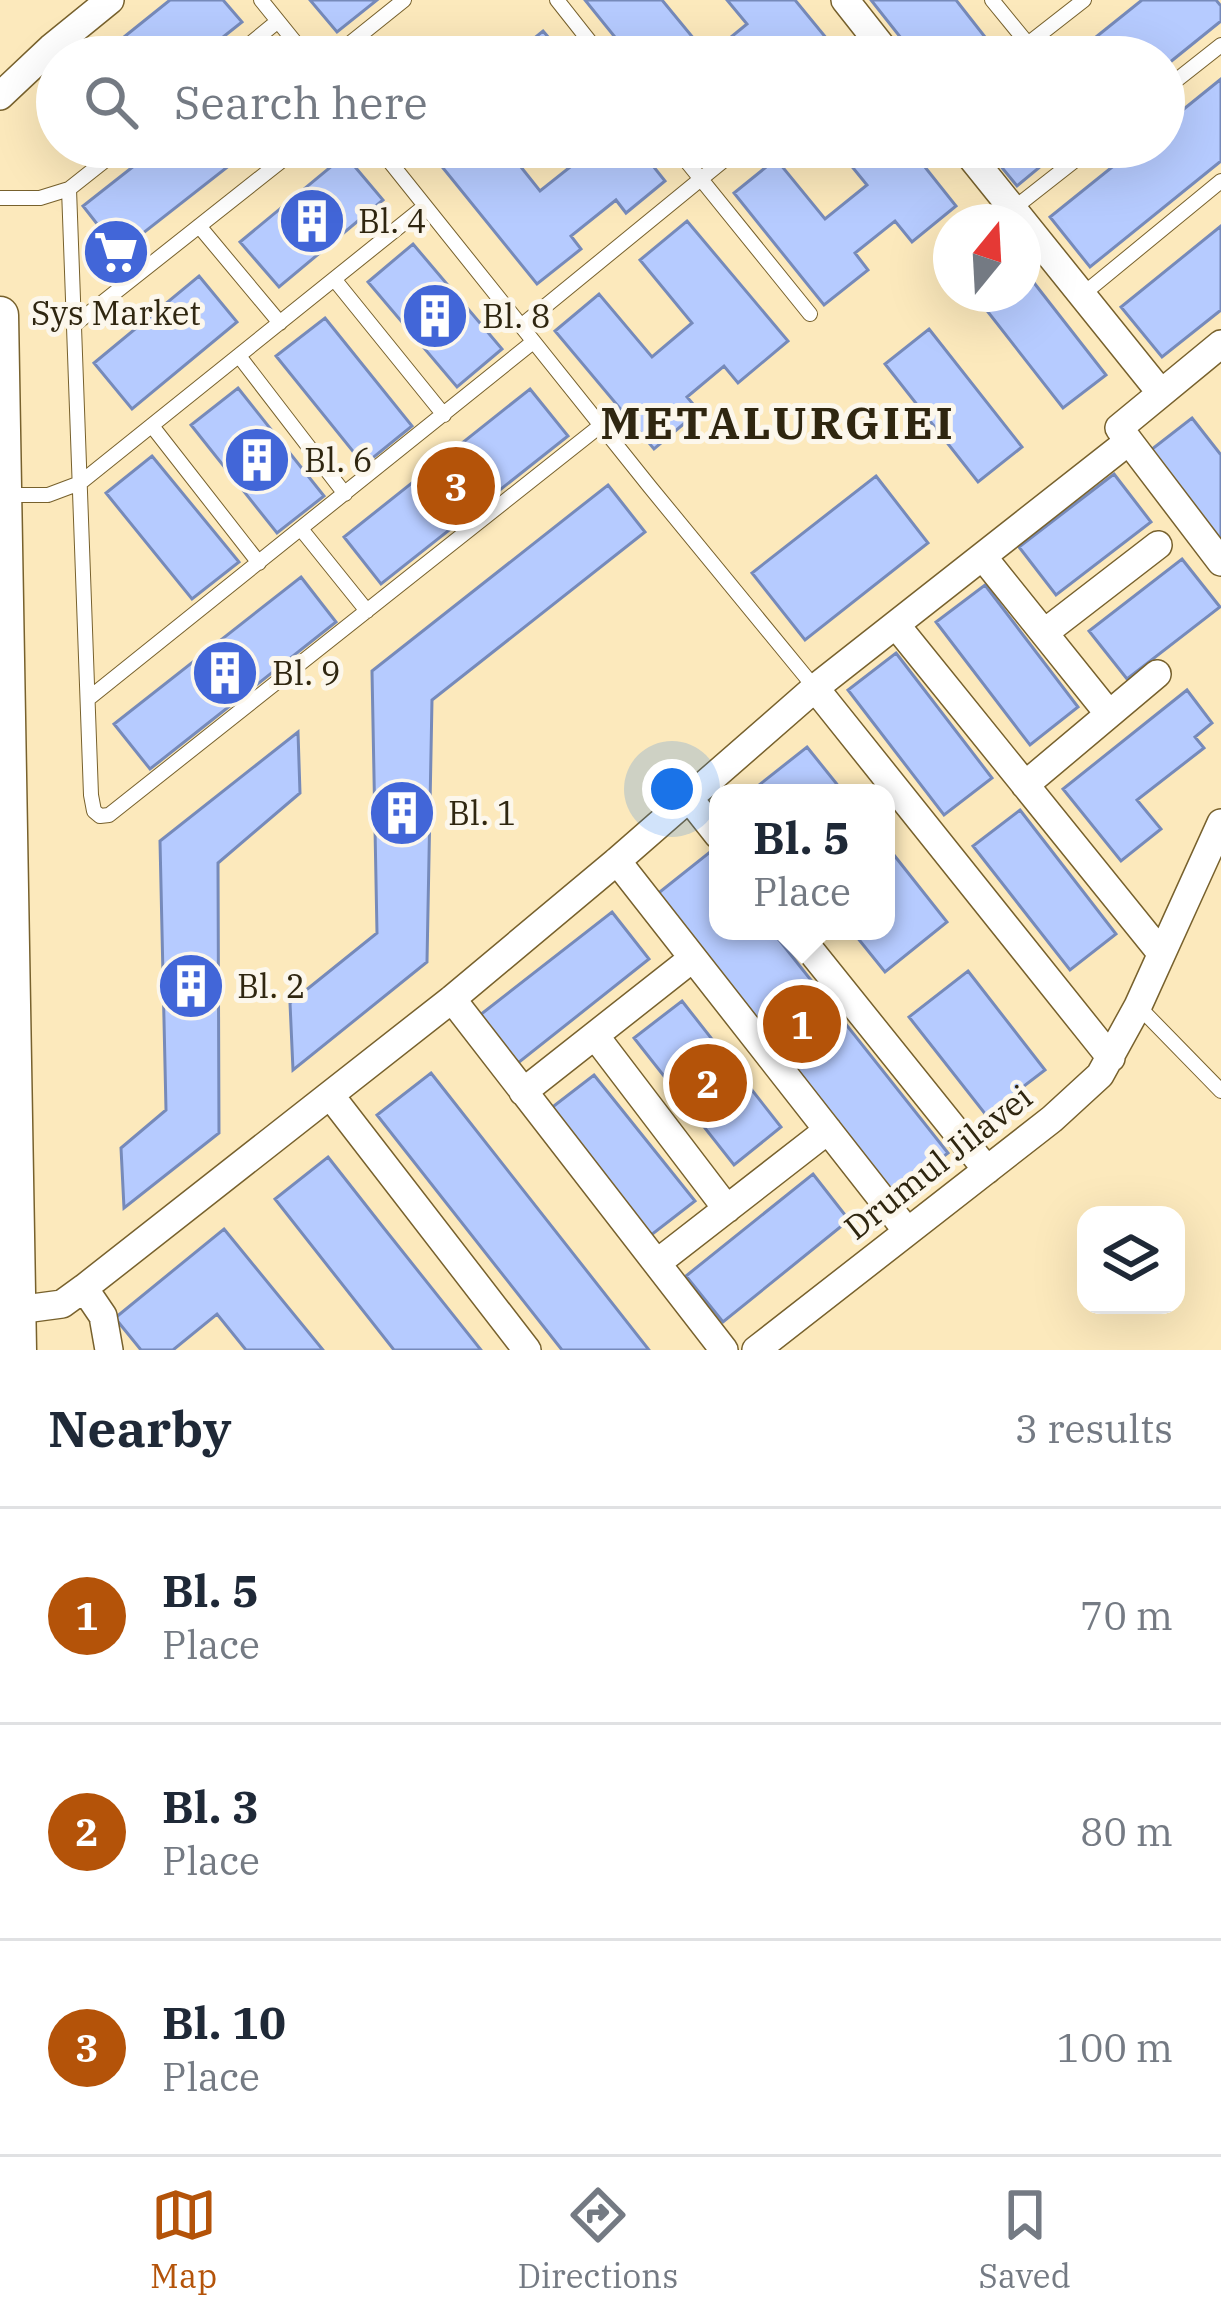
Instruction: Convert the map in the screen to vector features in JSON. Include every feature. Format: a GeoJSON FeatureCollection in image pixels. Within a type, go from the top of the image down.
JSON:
{"type":"FeatureCollection","features":[{"type":"Feature","properties":{"kind":"main road"},"geometry":{"type":"LineString","coordinates":[[0,315],[11,1307],[18,1350]]}},
{"type":"Feature","properties":{"kind":"street"},"geometry":{"type":"LineString","coordinates":[[66,36],[110,0]]}},
{"type":"Feature","properties":{"kind":"street"},"geometry":{"type":"LineString","coordinates":[[844,0],[873,36]]}},
{"type":"Feature","properties":{"kind":"street"},"geometry":{"type":"LineString","coordinates":[[0,96],[36,62]]}},
{"type":"Feature","properties":{"kind":"street"},"geometry":{"type":"LineString","coordinates":[[980,168],[1009,204]]}},
{"type":"Feature","properties":{"kind":"street"},"geometry":{"type":"LineString","coordinates":[[1041,244],[1161,393]]}},
{"type":"Feature","properties":{"kind":"street"},"geometry":{"type":"LineString","coordinates":[[1221,344],[1119,428],[1221,562]]}},
{"type":"Feature","properties":{"kind":"street"},"geometry":{"type":"LineString","coordinates":[[11,1307],[62,1304],[84,1288],[452,999],[815,688],[1129,441]]}},
{"type":"Feature","properties":{"kind":"street"},"geometry":{"type":"LineString","coordinates":[[1044,633],[1158,545]]}},
{"type":"Feature","properties":{"kind":"street"},"geometry":{"type":"LineString","coordinates":[[983,557],[1109,714]]}},
{"type":"Feature","properties":{"kind":"street"},"geometry":{"type":"LineString","coordinates":[[896,626],[1161,953]]}},
{"type":"Feature","properties":{"kind":"street"},"geometry":{"type":"LineString","coordinates":[[1025,785],[1157,674]]}},
{"type":"Feature","properties":{"kind":"street"},"geometry":{"type":"LineString","coordinates":[[815,688],[892,784]]}},
{"type":"Feature","properties":{"kind":"street"},"geometry":{"type":"LineString","coordinates":[[895,788],[1111,1058]]}},
{"type":"Feature","properties":{"kind":"street"},"geometry":{"type":"LineString","coordinates":[[688,797],[709,824]]}},
{"type":"Feature","properties":{"kind":"street","name":"Drumul Jilavei"},"geometry":{"type":"LineString","coordinates":[[756,1350],[1082,1094],[1111,1058],[1138,1006],[1221,823]]}},
{"type":"Feature","properties":{"kind":"street"},"geometry":{"type":"LineString","coordinates":[[617,860],[908,1232]]}},
{"type":"Feature","properties":{"kind":"street"},"geometry":{"type":"LineString","coordinates":[[802,940],[987,1170]]}},
{"type":"Feature","properties":{"kind":"street"},"geometry":{"type":"LineString","coordinates":[[523,1092],[694,958]]}},
{"type":"Feature","properties":{"kind":"street"},"geometry":{"type":"LineString","coordinates":[[452,999],[724,1350]]}},
{"type":"Feature","properties":{"kind":"street"},"geometry":{"type":"LineString","coordinates":[[596,1037],[727,1209]]}},
{"type":"Feature","properties":{"kind":"street"},"geometry":{"type":"LineString","coordinates":[[330,1095],[526,1350]]}},
{"type":"Feature","properties":{"kind":"street"},"geometry":{"type":"LineString","coordinates":[[657,1263],[828,1130]]}},
{"type":"Feature","properties":{"kind":"street"},"geometry":{"type":"LineString","coordinates":[[84,1288],[103,1316],[110,1350]]}},
{"type":"Feature","properties":{"kind":"lane"},"geometry":{"type":"LineString","coordinates":[[261,0],[290,36]]}},
{"type":"Feature","properties":{"kind":"lane"},"geometry":{"type":"LineString","coordinates":[[359,36],[404,0]]}},
{"type":"Feature","properties":{"kind":"lane"},"geometry":{"type":"LineString","coordinates":[[556,0],[585,36]]}},
{"type":"Feature","properties":{"kind":"lane"},"geometry":{"type":"LineString","coordinates":[[992,0],[1021,36]]}},
{"type":"Feature","properties":{"kind":"lane"},"geometry":{"type":"LineString","coordinates":[[1038,36],[1084,0]]}},
{"type":"Feature","properties":{"kind":"lane"},"geometry":{"type":"LineString","coordinates":[[260,36],[278,21]]}},
{"type":"Feature","properties":{"kind":"lane"},"geometry":{"type":"LineString","coordinates":[[1185,73],[1221,44]]}},
{"type":"Feature","properties":{"kind":"lane"},"geometry":{"type":"LineString","coordinates":[[0,198],[40,198],[69,189],[96,168]]}},
{"type":"Feature","properties":{"kind":"lane"},"geometry":{"type":"LineString","coordinates":[[74,325],[272,168]]}},
{"type":"Feature","properties":{"kind":"lane"},"geometry":{"type":"LineString","coordinates":[[395,168],[815,688]]}},
{"type":"Feature","properties":{"kind":"lane"},"geometry":{"type":"LineString","coordinates":[[692,168],[810,314]]}},
{"type":"Feature","properties":{"kind":"lane"},"geometry":{"type":"LineString","coordinates":[[520,326],[714,168]]}},
{"type":"Feature","properties":{"kind":"lane"},"geometry":{"type":"LineString","coordinates":[[1019,204],[1065,168]]}},
{"type":"Feature","properties":{"kind":"lane"},"geometry":{"type":"LineString","coordinates":[[1082,295],[1221,181]]}},
{"type":"Feature","properties":{"kind":"lane"},"geometry":{"type":"LineString","coordinates":[[69,189],[92,795],[94,811],[100,816],[109,815],[600,426]]}},
{"type":"Feature","properties":{"kind":"lane"},"geometry":{"type":"LineString","coordinates":[[4,495],[47,495],[80,483],[425,206]]}},
{"type":"Feature","properties":{"kind":"lane"},"geometry":{"type":"LineString","coordinates":[[199,226],[280,323]]}},
{"type":"Feature","properties":{"kind":"lane"},"geometry":{"type":"LineString","coordinates":[[334,279],[444,415]]}},
{"type":"Feature","properties":{"kind":"lane"},"geometry":{"type":"LineString","coordinates":[[88,699],[533,342]]}},
{"type":"Feature","properties":{"kind":"lane"},"geometry":{"type":"LineString","coordinates":[[238,356],[346,494]]}},
{"type":"Feature","properties":{"kind":"lane"},"geometry":{"type":"LineString","coordinates":[[152,426],[259,563]]}},
{"type":"Feature","properties":{"kind":"lane"},"geometry":{"type":"LineString","coordinates":[[301,529],[368,611]]}},
{"type":"Feature","properties":{"kind":"lane"},"geometry":{"type":"LineString","coordinates":[[1138,1006],[1221,1090]]}},
{"type":"Feature","properties":{"kind":"building"},"geometry":{"type":"Polygon","coordinates":[[[170,0],[223,0],[242,22],[224,36],[125,36],[170,0]]]}},
{"type":"Feature","properties":{"kind":"building"},"geometry":{"type":"Polygon","coordinates":[[[310,0],[377,0],[337,32],[310,0]]]}},
{"type":"Feature","properties":{"kind":"building"},"geometry":{"type":"Polygon","coordinates":[[[585,0],[662,0],[692,36],[614,36],[585,0]]]}},
{"type":"Feature","properties":{"kind":"building"},"geometry":{"type":"Polygon","coordinates":[[[727,0],[795,0],[825,36],[732,36],[747,24],[727,0]]]}},
{"type":"Feature","properties":{"kind":"building"},"geometry":{"type":"Polygon","coordinates":[[[871,0],[956,0],[984,36],[899,36],[871,0]]]}},
{"type":"Feature","properties":{"kind":"building"},"geometry":{"type":"Polygon","coordinates":[[[1142,0],[1216,0],[1221,6],[1221,21],[1185,50],[1185,36],[1097,36],[1142,0]]]}},
{"type":"Feature","properties":{"kind":"building"},"geometry":{"type":"Polygon","coordinates":[[[1221,79],[1221,161],[1090,267],[1050,217],[1111,168],[1185,168],[1185,108],[1221,79]]]}},
{"type":"Feature","properties":{"kind":"building"},"geometry":{"type":"Polygon","coordinates":[[[131,168],[226,168],[119,252],[83,206],[131,168]]]}},
{"type":"Feature","properties":{"kind":"building","name":"Bl. 4"},"geometry":{"type":"Polygon","coordinates":[[[329,168],[356,168],[383,200],[279,287],[240,242],[329,168]]]}},
{"type":"Feature","properties":{"kind":"building"},"geometry":{"type":"Polygon","coordinates":[[[443,168],[522,168],[540,191],[569,168],[655,168],[665,181],[626,213],[616,200],[571,236],[581,249],[537,284],[443,168]]]}},
{"type":"Feature","properties":{"kind":"building"},"geometry":{"type":"Polygon","coordinates":[[[765,168],[783,168],[825,219],[867,185],[853,168],[926,168],[954,204],[933,204],[933,225],[912,242],[895,221],[855,253],[868,270],[824,305],[734,193],[765,168]]]}},
{"type":"Feature","properties":{"kind":"building"},"geometry":{"type":"Polygon","coordinates":[[[1002,168],[1039,168],[1017,186],[1002,168]]]}},
{"type":"Feature","properties":{"kind":"building"},"geometry":{"type":"Polygon","coordinates":[[[687,221],[788,341],[738,383],[724,366],[687,397],[699,411],[654,449],[555,331],[599,294],[652,357],[692,323],[640,260],[687,221]]]}},
{"type":"Feature","properties":{"kind":"building"},"geometry":{"type":"Polygon","coordinates":[[[1221,226],[1221,310],[1162,357],[1121,307],[1221,226]]]}},
{"type":"Feature","properties":{"kind":"building","name":"Bl. 8"},"geometry":{"type":"Polygon","coordinates":[[[413,244],[502,349],[457,387],[368,282],[413,244]]]}},
{"type":"Feature","properties":{"kind":"building"},"geometry":{"type":"Polygon","coordinates":[[[199,276],[237,322],[132,409],[94,363],[199,276]]]}},
{"type":"Feature","properties":{"kind":"building"},"geometry":{"type":"Polygon","coordinates":[[[1041,292],[1106,375],[1063,408],[988,312],[1041,312],[1041,292]]]}},
{"type":"Feature","properties":{"kind":"building"},"geometry":{"type":"Polygon","coordinates":[[[325,318],[412,426],[364,465],[276,356],[325,318]]]}},
{"type":"Feature","properties":{"kind":"building"},"geometry":{"type":"Polygon","coordinates":[[[929,329],[1022,447],[978,482],[885,364],[929,329]]]}},
{"type":"Feature","properties":{"kind":"building","name":"Bl. 6"},"geometry":{"type":"Polygon","coordinates":[[[238,388],[324,496],[277,533],[191,425],[238,388]]]}},
{"type":"Feature","properties":{"kind":"building"},"geometry":{"type":"Polygon","coordinates":[[[530,389],[568,436],[381,584],[344,537],[530,389]]]}},
{"type":"Feature","properties":{"kind":"building"},"geometry":{"type":"Polygon","coordinates":[[[1192,418],[1221,455],[1221,547],[1147,453],[1192,418]]]}},
{"type":"Feature","properties":{"kind":"building"},"geometry":{"type":"Polygon","coordinates":[[[152,456],[239,562],[192,599],[106,493],[152,456]]]}},
{"type":"Feature","properties":{"kind":"building"},"geometry":{"type":"Polygon","coordinates":[[[1114,474],[1151,522],[1056,595],[1019,547],[1114,474]]]}},
{"type":"Feature","properties":{"kind":"building"},"geometry":{"type":"Polygon","coordinates":[[[876,476],[928,543],[805,640],[752,573],[876,476]]]}},
{"type":"Feature","properties":{"kind":"building","name":"Bl. 1"},"geometry":{"type":"Polygon","coordinates":[[[608,485],[645,532],[432,700],[427,962],[293,1070],[290,1003],[377,933],[372,671],[608,485]]]}},
{"type":"Feature","properties":{"kind":"building"},"geometry":{"type":"Polygon","coordinates":[[[1182,559],[1220,607],[1127,679],[1089,631],[1182,559]]]}},
{"type":"Feature","properties":{"kind":"building","name":"Bl. 9"},"geometry":{"type":"Polygon","coordinates":[[[301,577],[336,622],[150,769],[114,724],[301,577]]]}},
{"type":"Feature","properties":{"kind":"building"},"geometry":{"type":"Polygon","coordinates":[[[985,585],[1078,707],[1030,745],[936,622],[985,585]]]}},
{"type":"Feature","properties":{"kind":"building"},"geometry":{"type":"Polygon","coordinates":[[[896,653],[992,778],[944,815],[848,690],[896,653]]]}},
{"type":"Feature","properties":{"kind":"building"},"geometry":{"type":"Polygon","coordinates":[[[1187,690],[1212,723],[1195,737],[1204,748],[1137,800],[1161,829],[1121,861],[1063,789],[1187,690]]]}},
{"type":"Feature","properties":{"kind":"building","name":"Bl. 2"},"geometry":{"type":"Polygon","coordinates":[[[298,732],[300,793],[218,863],[219,1133],[124,1208],[121,1148],[166,1110],[160,841],[298,732]]]}},
{"type":"Feature","properties":{"kind":"building"},"geometry":{"type":"Polygon","coordinates":[[[807,747],[837,784],[760,784],[807,747]]]}},
{"type":"Feature","properties":{"kind":"building"},"geometry":{"type":"Polygon","coordinates":[[[1020,810],[1116,934],[1070,970],[973,846],[1020,810]]]}},
{"type":"Feature","properties":{"kind":"building"},"geometry":{"type":"Polygon","coordinates":[[[709,853],[709,940],[779,940],[948,1153],[894,1195],[656,895],[709,853]]]}},
{"type":"Feature","properties":{"kind":"building"},"geometry":{"type":"Polygon","coordinates":[[[895,856],[947,922],[885,972],[859,940],[895,940],[895,856]]]}},
{"type":"Feature","properties":{"kind":"building"},"geometry":{"type":"Polygon","coordinates":[[[612,912],[649,959],[518,1063],[480,1015],[612,912]]]}},
{"type":"Feature","properties":{"kind":"building"},"geometry":{"type":"Polygon","coordinates":[[[968,971],[1045,1070],[986,1115],[909,1017],[968,971]]]}},
{"type":"Feature","properties":{"kind":"building"},"geometry":{"type":"Polygon","coordinates":[[[682,1001],[781,1127],[734,1165],[634,1038],[682,1001]]]}},
{"type":"Feature","properties":{"kind":"building"},"geometry":{"type":"Polygon","coordinates":[[[431,1073],[649,1350],[562,1350],[377,1115],[431,1073]]]}},
{"type":"Feature","properties":{"kind":"building"},"geometry":{"type":"Polygon","coordinates":[[[594,1075],[695,1201],[646,1239],[546,1112],[594,1075]]]}},
{"type":"Feature","properties":{"kind":"building"},"geometry":{"type":"Polygon","coordinates":[[[328,1157],[481,1350],[394,1350],[275,1199],[328,1157]]]}},
{"type":"Feature","properties":{"kind":"building"},"geometry":{"type":"Polygon","coordinates":[[[813,1174],[849,1220],[723,1322],[686,1276],[813,1174]]]}},
{"type":"Feature","properties":{"kind":"building"},"geometry":{"type":"Polygon","coordinates":[[[224,1229],[323,1350],[246,1350],[217,1314],[173,1350],[141,1350],[115,1318],[224,1229]]]}},
{"type":"Feature","properties":{"kind":"place","name":"Bl. 4"},"geometry":{"type":"Point","coordinates":[312,221]}},
{"type":"Feature","properties":{"kind":"place","name":"Sys Market"},"geometry":{"type":"Point","coordinates":[116,252]}},
{"type":"Feature","properties":{"kind":"place","name":"Bl. 8"},"geometry":{"type":"Point","coordinates":[435,316]}},
{"type":"Feature","properties":{"kind":"place","name":"Bl. 6"},"geometry":{"type":"Point","coordinates":[257,460]}},
{"type":"Feature","properties":{"kind":"place","name":"Bl. 10"},"geometry":{"type":"Point","coordinates":[456,486]}},
{"type":"Feature","properties":{"kind":"place","name":"Bl. 9"},"geometry":{"type":"Point","coordinates":[225,673]}},
{"type":"Feature","properties":{"kind":"place","name":"Bl. 1"},"geometry":{"type":"Point","coordinates":[402,813]}},
{"type":"Feature","properties":{"kind":"place","name":"Bl. 2"},"geometry":{"type":"Point","coordinates":[191,986]}},
{"type":"Feature","properties":{"kind":"place","name":"Bl. 5"},"geometry":{"type":"Point","coordinates":[802,1024]}},
{"type":"Feature","properties":{"kind":"place","name":"Bl. 3"},"geometry":{"type":"Point","coordinates":[708,1083]}},
{"type":"Feature","properties":{"kind":"district","name":"METALURGIEI"},"geometry":{"type":"Point","coordinates":[778,423]}}]}
